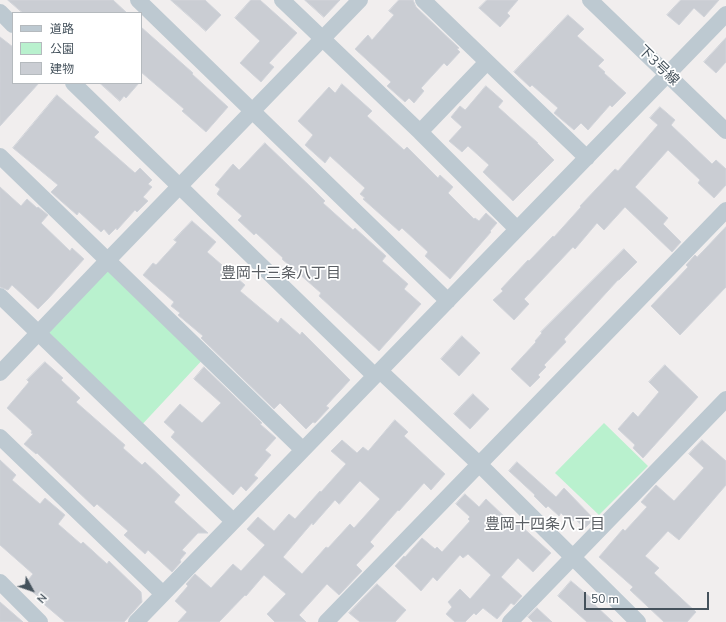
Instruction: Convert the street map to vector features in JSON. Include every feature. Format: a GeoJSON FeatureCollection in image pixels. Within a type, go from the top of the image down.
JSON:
{"type":"FeatureCollection","features":[{"type":"Feature","properties":{"kind":"street"},"geometry":{"type":"LineString","coordinates":[[138,0],[448,300]]}},
{"type":"Feature","properties":{"kind":"street"},"geometry":{"type":"LineString","coordinates":[[282,0],[420,132],[518,229]]}},
{"type":"Feature","properties":{"kind":"street"},"geometry":{"type":"LineString","coordinates":[[0,373],[360,0]]}},
{"type":"Feature","properties":{"kind":"street"},"geometry":{"type":"LineString","coordinates":[[423,0],[587,158]]}},
{"type":"Feature","properties":{"kind":"street","name":"下3号線"},"geometry":{"type":"LineString","coordinates":[[590,0],[726,131]]}},
{"type":"Feature","properties":{"kind":"street"},"geometry":{"type":"LineString","coordinates":[[0,12],[12,24]]}},
{"type":"Feature","properties":{"kind":"street"},"geometry":{"type":"LineString","coordinates":[[136,622],[726,14]]}},
{"type":"Feature","properties":{"kind":"street"},"geometry":{"type":"LineString","coordinates":[[420,132],[487,62]]}},
{"type":"Feature","properties":{"kind":"street"},"geometry":{"type":"LineString","coordinates":[[74,84],[180,187],[378,373],[479,464],[638,622]]}},
{"type":"Feature","properties":{"kind":"street"},"geometry":{"type":"LineString","coordinates":[[0,156],[303,450]]}},
{"type":"Feature","properties":{"kind":"street"},"geometry":{"type":"LineString","coordinates":[[326,622],[726,210]]}},
{"type":"Feature","properties":{"kind":"street"},"geometry":{"type":"LineString","coordinates":[[0,296],[234,521]]}},
{"type":"Feature","properties":{"kind":"street"},"geometry":{"type":"LineString","coordinates":[[510,622],[726,399]]}},
{"type":"Feature","properties":{"kind":"street"},"geometry":{"type":"LineString","coordinates":[[0,437],[163,594]]}},
{"type":"Feature","properties":{"kind":"street"},"geometry":{"type":"LineString","coordinates":[[0,582],[40,622]]}},
{"type":"Feature","properties":{"kind":"green space"},"geometry":{"type":"Polygon","coordinates":[[[107,261],[206,356],[137,430],[38,333],[107,261]]]}},
{"type":"Feature","properties":{"kind":"green space"},"geometry":{"type":"Polygon","coordinates":[[[604,423],[648,466],[599,515],[555,473],[604,423]]]}},
{"type":"Feature","properties":{"kind":"building"},"geometry":{"type":"Polygon","coordinates":[[[8,0],[113,0],[126,12],[22,12],[8,0]]]}},
{"type":"Feature","properties":{"kind":"building"},"geometry":{"type":"Polygon","coordinates":[[[171,0],[205,0],[221,15],[206,31],[171,0]]]}},
{"type":"Feature","properties":{"kind":"building"},"geometry":{"type":"Polygon","coordinates":[[[251,0],[260,0],[297,33],[269,63],[274,67],[261,82],[240,63],[260,41],[235,18],[251,0]]]}},
{"type":"Feature","properties":{"kind":"building"},"geometry":{"type":"Polygon","coordinates":[[[305,0],[340,0],[324,17],[305,0]]]}},
{"type":"Feature","properties":{"kind":"building"},"geometry":{"type":"Polygon","coordinates":[[[399,0],[413,0],[416,7],[459,48],[457,49],[460,52],[447,66],[444,63],[421,88],[424,91],[414,103],[409,98],[405,102],[387,86],[391,82],[355,49],[368,35],[372,40],[394,15],[389,11],[399,0]]]}},
{"type":"Feature","properties":{"kind":"building"},"geometry":{"type":"Polygon","coordinates":[[[487,0],[518,0],[507,13],[510,16],[500,27],[479,8],[487,0]]]}},
{"type":"Feature","properties":{"kind":"building"},"geometry":{"type":"Polygon","coordinates":[[[681,0],[719,0],[704,17],[694,8],[679,25],[667,15],[681,0]]]}},
{"type":"Feature","properties":{"kind":"building"},"geometry":{"type":"Polygon","coordinates":[[[568,15],[584,29],[577,36],[604,60],[598,66],[626,93],[612,107],[610,105],[588,130],[581,123],[574,130],[554,113],[558,108],[532,85],[530,87],[514,72],[568,15]]]}},
{"type":"Feature","properties":{"kind":"building"},"geometry":{"type":"Polygon","coordinates":[[[142,28],[193,73],[192,74],[228,107],[206,132],[182,111],[184,109],[142,73],[142,28]]]}},
{"type":"Feature","properties":{"kind":"building"},"geometry":{"type":"Polygon","coordinates":[[[0,37],[12,46],[12,84],[38,84],[0,126],[0,37]]]}},
{"type":"Feature","properties":{"kind":"building"},"geometry":{"type":"Polygon","coordinates":[[[726,38],[726,62],[716,73],[704,62],[726,38]]]}},
{"type":"Feature","properties":{"kind":"building"},"geometry":{"type":"Polygon","coordinates":[[[101,84],[138,84],[126,98],[124,96],[120,101],[101,84]]]}},
{"type":"Feature","properties":{"kind":"building"},"geometry":{"type":"Polygon","coordinates":[[[342,84],[372,111],[367,116],[404,150],[407,147],[438,178],[440,175],[453,187],[448,193],[474,219],[475,218],[479,221],[486,213],[497,223],[450,279],[425,256],[428,252],[402,228],[399,231],[363,199],[365,198],[360,194],[365,188],[330,156],[325,163],[305,145],[313,135],[298,121],[329,87],[335,93],[342,84]]]}},
{"type":"Feature","properties":{"kind":"building"},"geometry":{"type":"Polygon","coordinates":[[[486,86],[503,101],[498,107],[538,143],[554,160],[513,201],[483,172],[489,165],[468,146],[462,152],[449,141],[462,127],[451,117],[460,106],[465,110],[486,86]]]}},
{"type":"Feature","properties":{"kind":"building"},"geometry":{"type":"Polygon","coordinates":[[[57,95],[99,132],[94,137],[135,173],[140,168],[152,180],[148,184],[152,187],[143,197],[148,201],[137,212],[135,210],[117,230],[116,228],[109,235],[104,229],[101,232],[79,212],[77,215],[51,192],[58,185],[13,148],[57,95]]]}},
{"type":"Feature","properties":{"kind":"building"},"geometry":{"type":"Polygon","coordinates":[[[660,107],[675,120],[671,125],[712,164],[716,160],[726,169],[726,185],[714,198],[698,183],[700,180],[668,150],[635,187],[668,218],[663,224],[681,242],[672,252],[625,207],[604,230],[597,223],[575,249],[573,247],[524,299],[529,304],[514,320],[493,300],[503,291],[501,289],[528,260],[529,261],[553,236],[554,237],[581,207],[580,206],[615,169],[618,171],[658,125],[650,118],[660,107]]]}},
{"type":"Feature","properties":{"kind":"building"},"geometry":{"type":"Polygon","coordinates":[[[265,143],[325,201],[323,203],[353,230],[355,228],[386,256],[382,261],[408,284],[404,289],[421,304],[379,351],[319,296],[321,293],[282,259],[283,258],[256,233],[254,235],[238,220],[242,216],[217,194],[220,189],[215,185],[233,164],[239,170],[265,143]]]}},
{"type":"Feature","properties":{"kind":"building"},"geometry":{"type":"Polygon","coordinates":[[[0,187],[21,206],[27,199],[48,215],[41,223],[70,251],[72,248],[84,259],[38,309],[12,285],[8,290],[0,287],[0,187]]]}},
{"type":"Feature","properties":{"kind":"building"},"geometry":{"type":"Polygon","coordinates":[[[192,221],[216,242],[207,252],[245,285],[240,291],[278,323],[281,318],[300,335],[302,332],[350,380],[326,406],[329,408],[315,423],[313,422],[306,429],[280,403],[274,409],[201,338],[203,336],[178,315],[180,313],[171,306],[174,302],[143,275],[153,263],[156,265],[177,242],[174,240],[192,221]]]}},
{"type":"Feature","properties":{"kind":"building"},"geometry":{"type":"Polygon","coordinates":[[[726,227],[726,287],[680,335],[651,306],[688,267],[686,265],[695,255],[697,257],[726,227]]]}},
{"type":"Feature","properties":{"kind":"building"},"geometry":{"type":"Polygon","coordinates":[[[624,249],[637,262],[618,280],[564,339],[566,342],[544,365],[546,367],[538,375],[540,377],[530,387],[511,369],[536,342],[535,341],[542,333],[541,332],[624,249]]]}},
{"type":"Feature","properties":{"kind":"building"},"geometry":{"type":"Polygon","coordinates":[[[462,336],[480,353],[459,376],[441,359],[462,336]]]}},
{"type":"Feature","properties":{"kind":"building"},"geometry":{"type":"Polygon","coordinates":[[[45,362],[63,378],[61,380],[80,398],[76,402],[125,445],[123,448],[142,465],[145,462],[180,495],[174,502],[208,533],[198,533],[182,550],[186,553],[180,560],[181,562],[172,572],[148,550],[145,554],[124,535],[128,531],[97,504],[94,507],[37,453],[36,454],[24,444],[33,434],[31,433],[32,431],[7,408],[29,382],[27,380],[45,362]]]}},
{"type":"Feature","properties":{"kind":"building"},"geometry":{"type":"Polygon","coordinates":[[[665,365],[698,397],[643,458],[633,448],[635,445],[618,429],[633,412],[638,417],[659,392],[649,382],[665,365]]]}},
{"type":"Feature","properties":{"kind":"building"},"geometry":{"type":"Polygon","coordinates":[[[204,367],[262,423],[260,424],[276,438],[265,450],[271,455],[254,475],[258,478],[246,491],[241,486],[233,495],[171,437],[175,432],[164,422],[180,404],[202,423],[221,403],[194,379],[204,367]]]}},
{"type":"Feature","properties":{"kind":"building"},"geometry":{"type":"Polygon","coordinates":[[[473,394],[489,409],[470,429],[454,414],[473,394]]]}},
{"type":"Feature","properties":{"kind":"building"},"geometry":{"type":"Polygon","coordinates":[[[395,420],[408,432],[404,436],[445,474],[431,490],[424,483],[399,511],[398,510],[370,542],[374,546],[356,565],[362,571],[339,595],[327,584],[299,615],[306,622],[275,622],[267,614],[286,594],[264,575],[246,596],[245,595],[219,622],[178,622],[187,612],[175,601],[188,586],[186,584],[195,574],[211,588],[233,564],[241,571],[265,545],[247,529],[258,517],[274,531],[289,514],[295,519],[346,464],[331,451],[342,440],[357,453],[363,447],[368,451],[395,420]],[[360,481],[339,504],[335,500],[313,525],[312,523],[283,557],[302,574],[326,547],[328,548],[350,524],[354,528],[380,499],[360,481]]]}},
{"type":"Feature","properties":{"kind":"building"},"geometry":{"type":"Polygon","coordinates":[[[702,440],[726,461],[726,485],[679,540],[668,531],[645,556],[659,568],[654,573],[696,612],[687,622],[664,622],[630,590],[633,587],[599,557],[623,529],[625,531],[647,507],[641,502],[656,485],[674,501],[704,468],[689,454],[702,440]]]}},
{"type":"Feature","properties":{"kind":"building"},"geometry":{"type":"Polygon","coordinates":[[[0,460],[16,475],[12,480],[40,504],[45,498],[65,515],[58,524],[81,544],[83,542],[107,564],[109,561],[141,592],[142,602],[124,622],[65,622],[24,585],[33,574],[0,545],[0,460]]]}},
{"type":"Feature","properties":{"kind":"building"},"geometry":{"type":"Polygon","coordinates":[[[517,462],[556,497],[564,488],[594,519],[585,528],[575,519],[571,523],[561,513],[559,516],[548,506],[546,508],[534,496],[535,495],[509,471],[517,462]]]}},
{"type":"Feature","properties":{"kind":"building"},"geometry":{"type":"Polygon","coordinates":[[[465,494],[479,507],[486,499],[507,519],[510,516],[551,553],[533,572],[518,558],[501,577],[522,596],[514,605],[511,603],[497,619],[483,608],[476,615],[474,613],[465,622],[455,622],[446,614],[452,607],[448,602],[460,589],[470,599],[491,575],[468,554],[463,558],[460,555],[437,581],[433,577],[421,591],[395,566],[422,538],[435,549],[437,547],[442,552],[470,521],[468,519],[470,517],[456,504],[465,494]]]}},
{"type":"Feature","properties":{"kind":"building"},"geometry":{"type":"Polygon","coordinates":[[[571,581],[597,603],[595,605],[613,622],[587,622],[558,596],[571,581]]]}},
{"type":"Feature","properties":{"kind":"building"},"geometry":{"type":"Polygon","coordinates":[[[377,584],[406,610],[395,622],[360,622],[349,613],[377,584]]]}},
{"type":"Feature","properties":{"kind":"building"},"geometry":{"type":"Polygon","coordinates":[[[0,602],[23,622],[0,622],[0,602]]]}},
{"type":"Feature","properties":{"kind":"building"},"geometry":{"type":"Polygon","coordinates":[[[537,608],[552,622],[533,622],[528,617],[537,608]]]}},
{"type":"Feature","properties":{"kind":"district","name":"豊岡十三条八丁目"},"geometry":{"type":"Point","coordinates":[281,274]}},
{"type":"Feature","properties":{"kind":"district","name":"豊岡十四条八丁目"},"geometry":{"type":"Point","coordinates":[545,525]}}]}
